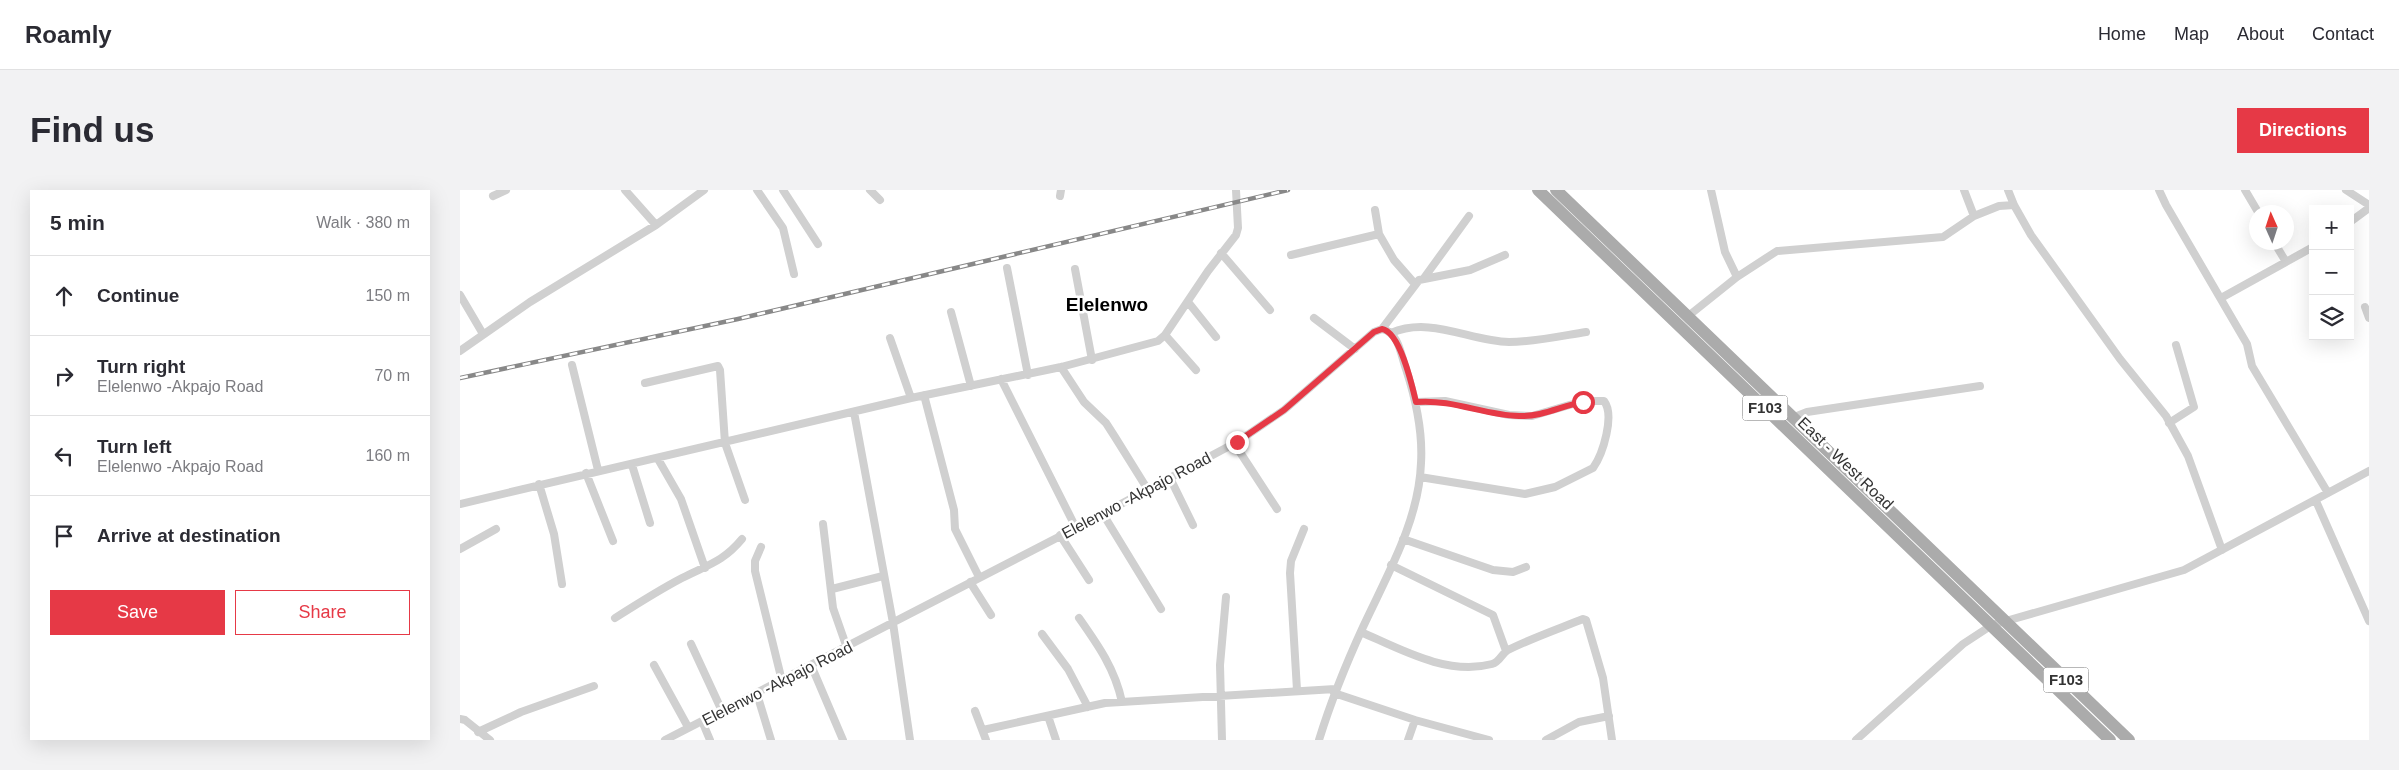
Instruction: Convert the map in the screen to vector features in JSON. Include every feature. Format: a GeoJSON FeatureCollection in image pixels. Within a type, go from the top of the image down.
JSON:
{"type":"FeatureCollection","features":[{"type":"Feature","properties":{"kind":"main road","name":"East - West Road"},"geometry":{"type":"LineString","coordinates":[[1538,190],[2110,740]]}},
{"type":"Feature","properties":{"kind":"main road","name":"East - West Road"},"geometry":{"type":"LineString","coordinates":[[1556,190],[2129,740]]}},
{"type":"Feature","properties":{"kind":"street"},"geometry":{"type":"LineString","coordinates":[[493,196],[506,190]]}},
{"type":"Feature","properties":{"kind":"street"},"geometry":{"type":"LineString","coordinates":[[625,190],[656,225]]}},
{"type":"Feature","properties":{"kind":"street"},"geometry":{"type":"LineString","coordinates":[[460,351],[536,298],[656,225],[704,190]]}},
{"type":"Feature","properties":{"kind":"street"},"geometry":{"type":"LineString","coordinates":[[757,190],[783,228],[794,274]]}},
{"type":"Feature","properties":{"kind":"street"},"geometry":{"type":"LineString","coordinates":[[783,190],[818,244]]}},
{"type":"Feature","properties":{"kind":"street"},"geometry":{"type":"LineString","coordinates":[[870,190],[880,200]]}},
{"type":"Feature","properties":{"kind":"street"},"geometry":{"type":"LineString","coordinates":[[460,504],[598,470],[632,465],[924,395],[1028,375],[1149,344],[1165,335],[1221,253],[1233,239],[1238,228],[1236,190]]}},
{"type":"Feature","properties":{"kind":"street"},"geometry":{"type":"LineString","coordinates":[[1711,190],[1713,206],[1725,252],[1737,277]]}},
{"type":"Feature","properties":{"kind":"street"},"geometry":{"type":"LineString","coordinates":[[1964,190],[1974,216]]}},
{"type":"Feature","properties":{"kind":"street"},"geometry":{"type":"LineString","coordinates":[[2008,190],[2031,235],[2120,359],[2169,423],[2188,456],[2222,550]]}},
{"type":"Feature","properties":{"kind":"street"},"geometry":{"type":"LineString","coordinates":[[2159,190],[2247,344],[2252,366],[2328,493]]}},
{"type":"Feature","properties":{"kind":"street"},"geometry":{"type":"LineString","coordinates":[[2245,190],[2254,205]]}},
{"type":"Feature","properties":{"kind":"street"},"geometry":{"type":"LineString","coordinates":[[2346,190],[2369,206],[2354,219]]}},
{"type":"Feature","properties":{"kind":"street"},"geometry":{"type":"LineString","coordinates":[[1687,317],[1737,277],[1777,250],[1943,237],[1974,216],[1999,206],[2014,205]]}},
{"type":"Feature","properties":{"kind":"street"},"geometry":{"type":"LineString","coordinates":[[1375,210],[1379,234],[1394,260],[1415,284],[1424,278],[1469,216]]}},
{"type":"Feature","properties":{"kind":"street"},"geometry":{"type":"LineString","coordinates":[[1291,255],[1379,234]]}},
{"type":"Feature","properties":{"kind":"street"},"geometry":{"type":"LineString","coordinates":[[2221,298],[2309,249]]}},
{"type":"Feature","properties":{"kind":"street"},"geometry":{"type":"LineString","coordinates":[[2279,250],[2286,262]]}},
{"type":"Feature","properties":{"kind":"street"},"geometry":{"type":"LineString","coordinates":[[1221,253],[1270,310]]}},
{"type":"Feature","properties":{"kind":"street"},"geometry":{"type":"LineString","coordinates":[[1424,278],[1470,270],[1505,255]]}},
{"type":"Feature","properties":{"kind":"street"},"geometry":{"type":"LineString","coordinates":[[1007,268],[1028,375]]}},
{"type":"Feature","properties":{"kind":"street"},"geometry":{"type":"LineString","coordinates":[[1075,269],[1092,360]]}},
{"type":"Feature","properties":{"kind":"street","name":"Elelenwo -Akpajo Road"},"geometry":{"type":"LineString","coordinates":[[665,740],[847,648],[1234,443],[1284,410],[1374,332],[1382,329],[1415,284]]}},
{"type":"Feature","properties":{"kind":"street"},"geometry":{"type":"LineString","coordinates":[[460,295],[483,334]]}},
{"type":"Feature","properties":{"kind":"street"},"geometry":{"type":"LineString","coordinates":[[1188,302],[1216,337]]}},
{"type":"Feature","properties":{"kind":"street"},"geometry":{"type":"LineString","coordinates":[[2365,307],[2369,318]]}},
{"type":"Feature","properties":{"kind":"street"},"geometry":{"type":"LineString","coordinates":[[951,312],[971,386]]}},
{"type":"Feature","properties":{"kind":"street"},"geometry":{"type":"LineString","coordinates":[[1314,318],[1355,349]]}},
{"type":"Feature","properties":{"kind":"street"},"geometry":{"type":"LineString","coordinates":[[1391,333],[1406,327],[1427,327],[1509,342],[1586,332]]}},
{"type":"Feature","properties":{"kind":"street"},"geometry":{"type":"LineString","coordinates":[[1318,740],[1334,691],[1403,539],[1414,509],[1420,477],[1421,448],[1416,402],[1397,342],[1391,333],[1382,329]]}},
{"type":"Feature","properties":{"kind":"street"},"geometry":{"type":"LineString","coordinates":[[1165,335],[1196,370]]}},
{"type":"Feature","properties":{"kind":"street"},"geometry":{"type":"LineString","coordinates":[[890,338],[911,398]]}},
{"type":"Feature","properties":{"kind":"street"},"geometry":{"type":"LineString","coordinates":[[2169,423],[2191,409],[2194,403],[2176,345]]}},
{"type":"Feature","properties":{"kind":"street"},"geometry":{"type":"LineString","coordinates":[[572,365],[598,470]]}},
{"type":"Feature","properties":{"kind":"street"},"geometry":{"type":"LineString","coordinates":[[645,383],[718,366],[720,370],[725,443],[745,500]]}},
{"type":"Feature","properties":{"kind":"street"},"geometry":{"type":"LineString","coordinates":[[1061,367],[1084,402],[1110,430],[1148,490]]}},
{"type":"Feature","properties":{"kind":"street"},"geometry":{"type":"LineString","coordinates":[[1001,379],[1076,528]]}},
{"type":"Feature","properties":{"kind":"street"},"geometry":{"type":"LineString","coordinates":[[1792,418],[1807,412],[1980,386]]}},
{"type":"Feature","properties":{"kind":"street"},"geometry":{"type":"LineString","coordinates":[[924,395],[954,510],[955,529],[979,577]]}},
{"type":"Feature","properties":{"kind":"street"},"geometry":{"type":"LineString","coordinates":[[1416,402],[1445,401],[1518,416],[1546,413],[1583,402],[1604,401],[1609,410],[1607,431],[1593,468],[1556,487],[1525,494],[1420,477]]}},
{"type":"Feature","properties":{"kind":"street"},"geometry":{"type":"LineString","coordinates":[[854,412],[893,623],[910,740]]}},
{"type":"Feature","properties":{"kind":"street"},"geometry":{"type":"LineString","coordinates":[[1234,443],[1277,509]]}},
{"type":"Feature","properties":{"kind":"street"},"geometry":{"type":"LineString","coordinates":[[658,458],[681,499],[705,568]]}},
{"type":"Feature","properties":{"kind":"street"},"geometry":{"type":"LineString","coordinates":[[632,465],[650,523]]}},
{"type":"Feature","properties":{"kind":"street"},"geometry":{"type":"LineString","coordinates":[[1856,740],[1963,644],[1992,626],[2004,620],[2184,570],[2369,471]]}},
{"type":"Feature","properties":{"kind":"street"},"geometry":{"type":"LineString","coordinates":[[586,474],[613,541]]}},
{"type":"Feature","properties":{"kind":"street"},"geometry":{"type":"LineString","coordinates":[[1170,478],[1193,525]]}},
{"type":"Feature","properties":{"kind":"street"},"geometry":{"type":"LineString","coordinates":[[539,484],[554,534],[562,584]]}},
{"type":"Feature","properties":{"kind":"street"},"geometry":{"type":"LineString","coordinates":[[2316,500],[2369,621]]}},
{"type":"Feature","properties":{"kind":"street"},"geometry":{"type":"LineString","coordinates":[[1103,514],[1161,609]]}},
{"type":"Feature","properties":{"kind":"street"},"geometry":{"type":"LineString","coordinates":[[823,524],[833,608],[847,648]]}},
{"type":"Feature","properties":{"kind":"street"},"geometry":{"type":"LineString","coordinates":[[460,549],[496,529]]}},
{"type":"Feature","properties":{"kind":"street"},"geometry":{"type":"LineString","coordinates":[[1297,690],[1290,572],[1291,561],[1304,529]]}},
{"type":"Feature","properties":{"kind":"street"},"geometry":{"type":"LineString","coordinates":[[1060,535],[1089,580]]}},
{"type":"Feature","properties":{"kind":"street"},"geometry":{"type":"LineString","coordinates":[[615,618],[684,577],[724,558],[742,539]]}},
{"type":"Feature","properties":{"kind":"street"},"geometry":{"type":"LineString","coordinates":[[1403,539],[1493,570],[1513,572],[1526,567]]}},
{"type":"Feature","properties":{"kind":"street"},"geometry":{"type":"LineString","coordinates":[[761,547],[755,561],[755,571],[782,681]]}},
{"type":"Feature","properties":{"kind":"street"},"geometry":{"type":"LineString","coordinates":[[1392,565],[1493,615],[1506,651]]}},
{"type":"Feature","properties":{"kind":"street"},"geometry":{"type":"LineString","coordinates":[[832,589],[883,576]]}},
{"type":"Feature","properties":{"kind":"street"},"geometry":{"type":"LineString","coordinates":[[970,582],[991,614]]}},
{"type":"Feature","properties":{"kind":"street"},"geometry":{"type":"LineString","coordinates":[[1222,740],[1220,654],[1226,597]]}},
{"type":"Feature","properties":{"kind":"street"},"geometry":{"type":"LineString","coordinates":[[1079,618],[1108,661],[1117,681],[1122,702]]}},
{"type":"Feature","properties":{"kind":"street"},"geometry":{"type":"LineString","coordinates":[[1360,632],[1414,655],[1456,666],[1493,664],[1506,651],[1583,619],[1586,620],[1603,678],[1612,740]]}},
{"type":"Feature","properties":{"kind":"street"},"geometry":{"type":"LineString","coordinates":[[1042,634],[1068,669],[1088,707]]}},
{"type":"Feature","properties":{"kind":"street"},"geometry":{"type":"LineString","coordinates":[[691,644],[722,711]]}},
{"type":"Feature","properties":{"kind":"street"},"geometry":{"type":"LineString","coordinates":[[654,665],[688,727]]}},
{"type":"Feature","properties":{"kind":"street"},"geometry":{"type":"LineString","coordinates":[[811,665],[843,740]]}},
{"type":"Feature","properties":{"kind":"street"},"geometry":{"type":"LineString","coordinates":[[478,732],[520,712],[594,686]]}},
{"type":"Feature","properties":{"kind":"street"},"geometry":{"type":"LineString","coordinates":[[983,730],[1088,707],[1122,702],[1297,690],[1334,691],[1415,720],[1489,740]]}},
{"type":"Feature","properties":{"kind":"street"},"geometry":{"type":"LineString","coordinates":[[757,694],[771,740]]}},
{"type":"Feature","properties":{"kind":"street"},"geometry":{"type":"LineString","coordinates":[[975,711],[986,740]]}},
{"type":"Feature","properties":{"kind":"street"},"geometry":{"type":"LineString","coordinates":[[1048,716],[1056,740]]}},
{"type":"Feature","properties":{"kind":"street"},"geometry":{"type":"LineString","coordinates":[[1546,740],[1579,722],[1609,716]]}},
{"type":"Feature","properties":{"kind":"street"},"geometry":{"type":"LineString","coordinates":[[460,719],[465,720],[490,740]]}},
{"type":"Feature","properties":{"kind":"street"},"geometry":{"type":"LineString","coordinates":[[1408,740],[1415,720]]}},
{"type":"Feature","properties":{"kind":"street"},"geometry":{"type":"LineString","coordinates":[[702,721],[710,740]]}},
{"type":"Feature","properties":{"kind":"railway"},"geometry":{"type":"LineString","coordinates":[[460,378],[738,319],[1288,190]]}},
{"type":"Feature","properties":{"kind":"district","name":"Elelenwo"},"geometry":{"type":"Point","coordinates":[1107,304]}},
{"type":"Feature","properties":{"kind":"route"},"geometry":{"type":"LineString","coordinates":[[1237,442],[1269,422],[1374,332],[1382,329],[1391,333],[1397,342],[1416,402],[1445,401],[1509,415],[1532,416],[1583,402]]}}]}
